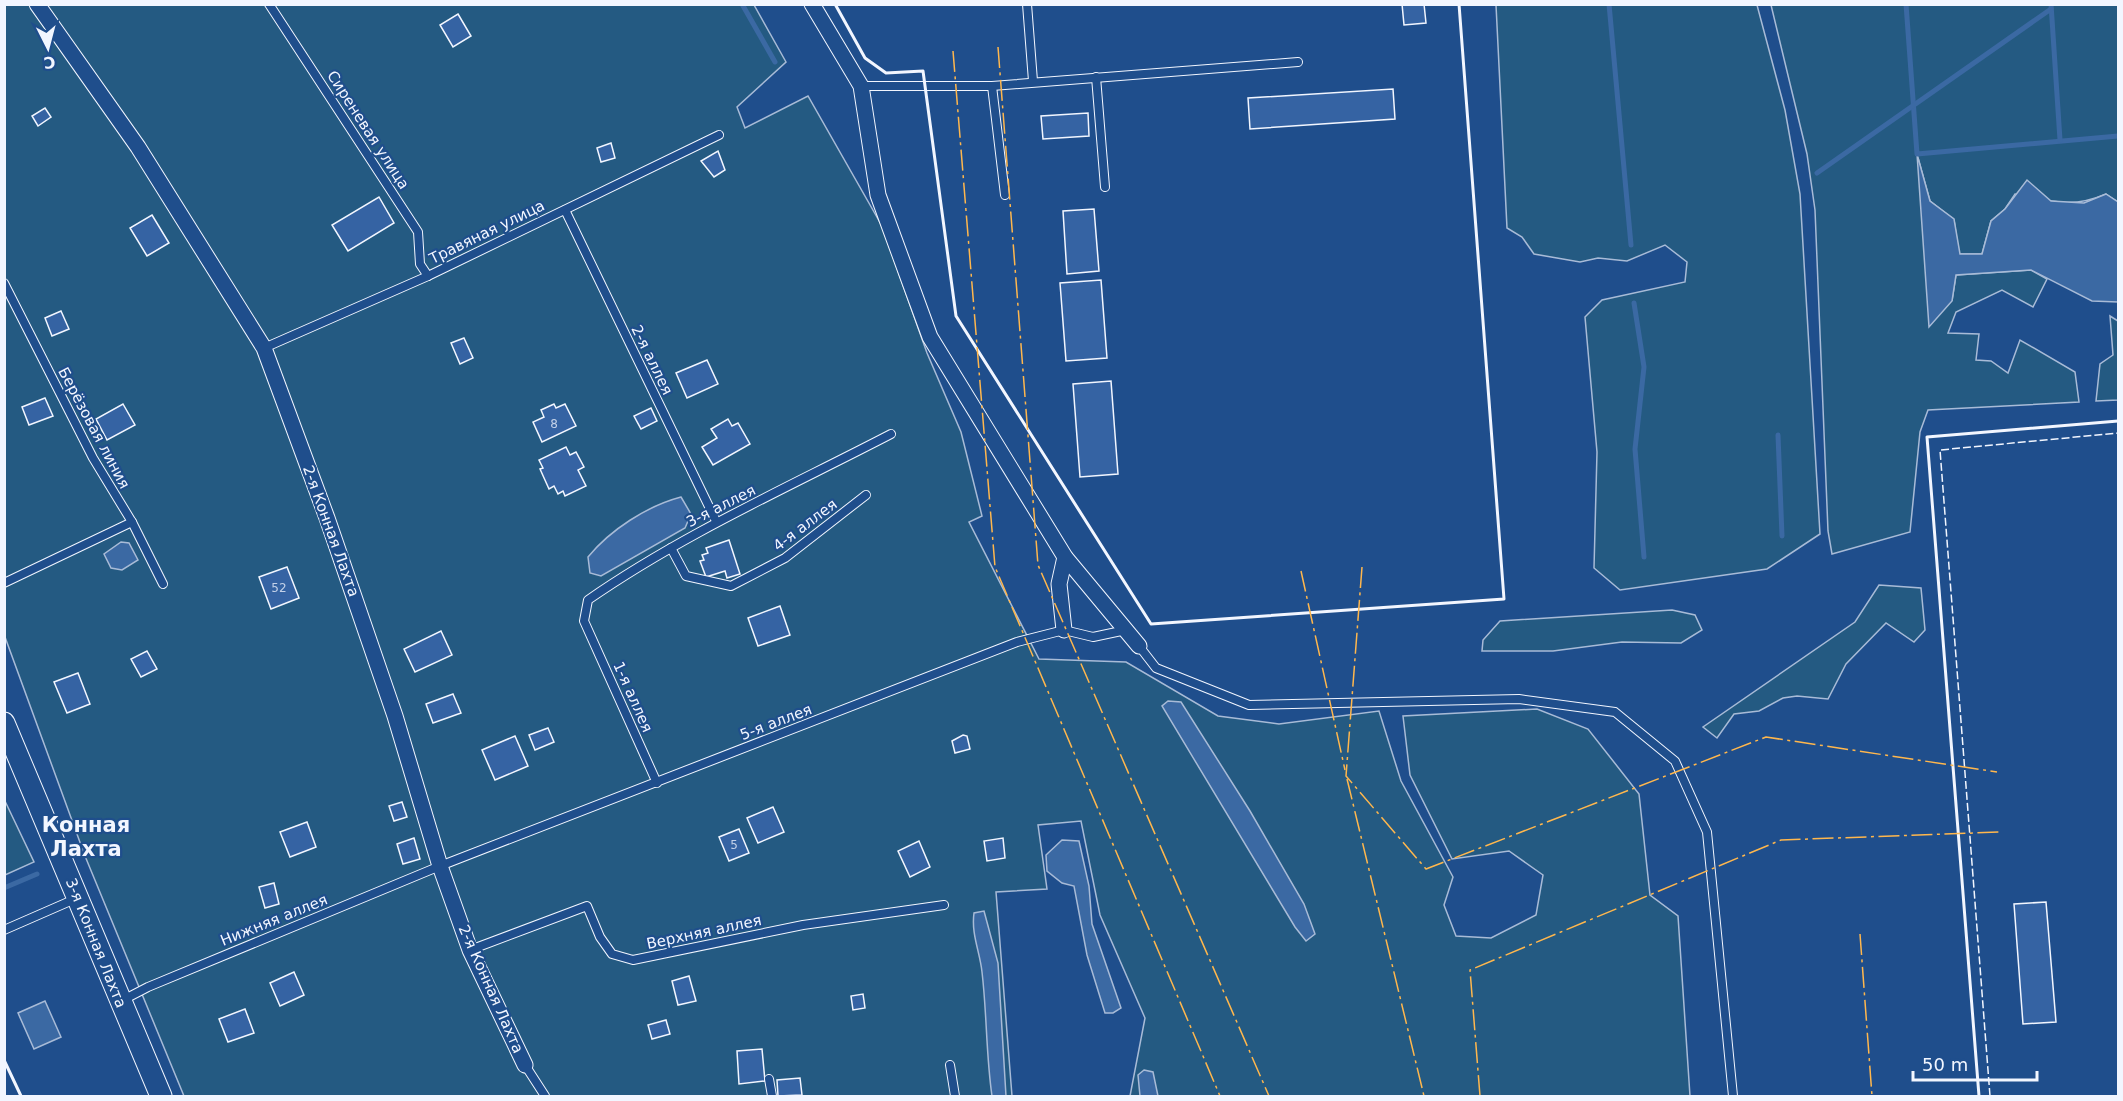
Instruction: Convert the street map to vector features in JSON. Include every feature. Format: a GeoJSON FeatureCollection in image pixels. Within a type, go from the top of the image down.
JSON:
{"type":"FeatureCollection","features":[{"type":"Feature","properties":{"kind":"main road","name":"3-я Конная Лахта"},"geometry":{"type":"LineString","coordinates":[[4,723],[160,1096]]}},
{"type":"Feature","properties":{"kind":"street","name":"2-я Конная Лахта"},"geometry":{"type":"LineString","coordinates":[[37,4],[138,147],[264,348],[395,716],[440,866],[470,951],[525,1065]]}},
{"type":"Feature","properties":{"kind":"street"},"geometry":{"type":"LineString","coordinates":[[812,4],[861,86],[878,195],[930,337],[1065,557],[1139,646]]}},
{"type":"Feature","properties":{"kind":"street"},"geometry":{"type":"LineString","coordinates":[[1064,630],[1059,584],[1065,557]]}},
{"type":"Feature","properties":{"kind":"lane","name":"Сиреневая улица"},"geometry":{"type":"LineString","coordinates":[[269,4],[418,232],[420,264],[428,276]]}},
{"type":"Feature","properties":{"kind":"lane"},"geometry":{"type":"LineString","coordinates":[[1027,4],[1033,81]]}},
{"type":"Feature","properties":{"kind":"lane"},"geometry":{"type":"LineString","coordinates":[[861,86],[992,86],[1033,81],[1298,63]]}},
{"type":"Feature","properties":{"kind":"lane"},"geometry":{"type":"LineString","coordinates":[[1096,77],[1106,186]]}},
{"type":"Feature","properties":{"kind":"lane"},"geometry":{"type":"LineString","coordinates":[[992,86],[1005,195]]}},
{"type":"Feature","properties":{"kind":"lane","name":"Травяная улица"},"geometry":{"type":"LineString","coordinates":[[264,348],[428,276],[719,135]]}},
{"type":"Feature","properties":{"kind":"lane","name":"2-я аллея"},"geometry":{"type":"LineString","coordinates":[[565,210],[716,522]]}},
{"type":"Feature","properties":{"kind":"lane","name":"Берёзовая линия"},"geometry":{"type":"LineString","coordinates":[[4,282],[93,458],[132,522],[164,584]]}},
{"type":"Feature","properties":{"kind":"lane","name":"3-я аллея"},"geometry":{"type":"LineString","coordinates":[[584,621],[588,600],[671,548],[716,522],[891,434]]}},
{"type":"Feature","properties":{"kind":"lane","name":"4-я аллея"},"geometry":{"type":"LineString","coordinates":[[671,548],[686,576],[731,586],[785,558],[866,495]]}},
{"type":"Feature","properties":{"kind":"lane"},"geometry":{"type":"LineString","coordinates":[[4,584],[132,522]]}},
{"type":"Feature","properties":{"kind":"lane","name":"1-я аллея"},"geometry":{"type":"LineString","coordinates":[[584,621],[657,783]]}},
{"type":"Feature","properties":{"kind":"lane","name":"5-я аллея"},"geometry":{"type":"LineString","coordinates":[[440,866],[1017,642],[1064,630],[1094,638],[1126,630]]}},
{"type":"Feature","properties":{"kind":"lane"},"geometry":{"type":"LineString","coordinates":[[1139,646],[1156,668],[1248,705],[1519,699],[1615,712],[1675,761],[1707,832],[1733,1096]]}},
{"type":"Feature","properties":{"kind":"lane","name":"Нижняя аллея"},"geometry":{"type":"LineString","coordinates":[[119,1002],[148,987],[440,866]]}},
{"type":"Feature","properties":{"kind":"lane"},"geometry":{"type":"LineString","coordinates":[[4,930],[76,898]]}},
{"type":"Feature","properties":{"kind":"lane","name":"Верхняя аллея"},"geometry":{"type":"LineString","coordinates":[[470,951],[587,906],[600,937],[612,954],[633,960],[803,925],[944,905]]}},
{"type":"Feature","properties":{"kind":"lane","name":"2-я Конная Лахта"},"geometry":{"type":"LineString","coordinates":[[525,1065],[545,1096]]}},
{"type":"Feature","properties":{"kind":"lane"},"geometry":{"type":"LineString","coordinates":[[950,1065],[955,1096]]}},
{"type":"Feature","properties":{"kind":"lane"},"geometry":{"type":"LineString","coordinates":[[769,1079],[772,1096]]}},
{"type":"Feature","properties":{"kind":"shaded area"},"geometry":{"type":"Polygon","coordinates":[[[5,5],[754,5],[786,62],[737,107],[745,128],[808,96],[882,226],[927,353],[961,432],[982,516],[969,522],[1039,659],[1126,662],[1218,716],[1279,724],[1379,711],[1401,781],[1453,877],[1444,905],[1456,936],[1491,938],[1536,915],[1543,875],[1509,851],[1452,859],[1410,775],[1403,716],[1537,709],[1588,729],[1639,794],[1650,895],[1678,916],[1690,1096],[1130,1096],[1145,1018],[1100,915],[1081,821],[1038,825],[1047,889],[996,892],[1012,1096],[184,1096],[85,856],[5,637],[5,5]]]}},
{"type":"Feature","properties":{"kind":"shaded area"},"geometry":{"type":"Polygon","coordinates":[[[1496,5],[1757,5],[1785,110],[1800,194],[1820,534],[1767,569],[1620,590],[1594,568],[1597,452],[1585,317],[1602,300],[1685,282],[1687,262],[1665,245],[1627,261],[1598,258],[1580,262],[1534,254],[1522,237],[1507,228],[1496,5]]]}},
{"type":"Feature","properties":{"kind":"shaded area"},"geometry":{"type":"Polygon","coordinates":[[[1771,5],[2118,5],[2118,202],[2106,194],[2094,199],[2061,202],[2015,194],[2005,209],[1991,221],[1982,254],[1959,254],[1954,220],[1930,201],[1918,158],[1952,301],[1956,275],[2031,270],[2047,279],[2033,307],[2002,290],[1956,312],[1948,333],[1979,334],[1976,360],[1991,361],[2008,373],[2020,340],[2075,372],[2079,402],[1928,410],[1920,432],[1910,532],[1832,554],[1828,531],[1815,210],[1807,154],[1771,5]]]}},
{"type":"Feature","properties":{"kind":"shaded area"},"geometry":{"type":"Polygon","coordinates":[[[1917,154],[1930,201],[1954,219],[1960,254],[1982,254],[1991,221],[2005,209],[2027,180],[2051,201],[2084,203],[2106,194],[2118,202],[2118,302],[2092,301],[2031,270],[1956,275],[1952,301],[1929,327],[1917,154]]]}},
{"type":"Feature","properties":{"kind":"shaded area"},"geometry":{"type":"Polygon","coordinates":[[[2110,316],[2118,321],[2118,400],[2096,401],[2100,364],[2113,355],[2110,316]]]}},
{"type":"Feature","properties":{"kind":"shaded area"},"geometry":{"type":"Polygon","coordinates":[[[681,497],[691,514],[685,528],[601,576],[590,573],[588,557],[607,538],[642,513],[681,497]]]}},
{"type":"Feature","properties":{"kind":"shaded area"},"geometry":{"type":"Polygon","coordinates":[[[121,542],[129,543],[138,560],[122,570],[111,568],[104,554],[121,542]]]}},
{"type":"Feature","properties":{"kind":"shaded area"},"geometry":{"type":"Polygon","coordinates":[[[1879,585],[1921,588],[1925,630],[1914,642],[1886,623],[1846,664],[1828,699],[1797,696],[1783,698],[1759,711],[1734,714],[1717,738],[1703,727],[1855,622],[1879,585]]]}},
{"type":"Feature","properties":{"kind":"shaded area"},"geometry":{"type":"Polygon","coordinates":[[[1672,610],[1695,615],[1702,630],[1681,643],[1622,642],[1553,651],[1482,651],[1483,640],[1500,621],[1672,610]]]}},
{"type":"Feature","properties":{"kind":"shaded area"},"geometry":{"type":"Polygon","coordinates":[[[1168,701],[1181,702],[1250,811],[1304,904],[1315,934],[1306,941],[1295,927],[1162,706],[1168,701]]]}},
{"type":"Feature","properties":{"kind":"shaded area"},"geometry":{"type":"Polygon","coordinates":[[[4,799],[34,862],[5,875],[4,875],[4,799]]]}},
{"type":"Feature","properties":{"kind":"shaded area"},"geometry":{"type":"Polygon","coordinates":[[[1062,840],[1079,841],[1089,886],[1092,924],[1121,1008],[1113,1013],[1105,1013],[1087,955],[1074,886],[1062,883],[1047,871],[1046,855],[1062,840]]]}},
{"type":"Feature","properties":{"kind":"shaded area"},"geometry":{"type":"Polygon","coordinates":[[[984,911],[998,963],[1006,1096],[992,1096],[990,1081],[982,972],[973,921],[974,913],[984,911]]]}},
{"type":"Feature","properties":{"kind":"shaded area"},"geometry":{"type":"Polygon","coordinates":[[[45,1001],[61,1037],[34,1049],[18,1013],[45,1001]]]}},
{"type":"Feature","properties":{"kind":"shaded area"},"geometry":{"type":"Polygon","coordinates":[[[1144,1070],[1153,1072],[1158,1096],[1140,1096],[1138,1075],[1144,1070]]]}},
{"type":"Feature","properties":{"kind":"building"},"geometry":{"type":"Polygon","coordinates":[[[1402,4],[1424,4],[1426,23],[1404,25],[1402,4]]]}},
{"type":"Feature","properties":{"kind":"building"},"geometry":{"type":"Polygon","coordinates":[[[458,14],[471,36],[453,47],[440,25],[458,14]]]}},
{"type":"Feature","properties":{"kind":"building"},"geometry":{"type":"Polygon","coordinates":[[[1393,89],[1395,119],[1250,129],[1248,98],[1393,89]]]}},
{"type":"Feature","properties":{"kind":"building"},"geometry":{"type":"Polygon","coordinates":[[[45,108],[51,117],[38,126],[32,116],[45,108]]]}},
{"type":"Feature","properties":{"kind":"building"},"geometry":{"type":"Polygon","coordinates":[[[1088,113],[1089,136],[1043,139],[1041,116],[1088,113]]]}},
{"type":"Feature","properties":{"kind":"building"},"geometry":{"type":"Polygon","coordinates":[[[611,143],[615,158],[601,162],[597,148],[611,143]]]}},
{"type":"Feature","properties":{"kind":"building"},"geometry":{"type":"Polygon","coordinates":[[[718,151],[725,170],[714,177],[701,161],[718,151]]]}},
{"type":"Feature","properties":{"kind":"building"},"geometry":{"type":"Polygon","coordinates":[[[379,197],[394,223],[348,251],[332,225],[379,197]]]}},
{"type":"Feature","properties":{"kind":"building"},"geometry":{"type":"Polygon","coordinates":[[[1094,209],[1099,271],[1067,274],[1063,211],[1094,209]]]}},
{"type":"Feature","properties":{"kind":"building"},"geometry":{"type":"Polygon","coordinates":[[[152,215],[169,243],[147,256],[130,228],[152,215]]]}},
{"type":"Feature","properties":{"kind":"building"},"geometry":{"type":"Polygon","coordinates":[[[1101,280],[1107,358],[1066,361],[1060,283],[1101,280]]]}},
{"type":"Feature","properties":{"kind":"building"},"geometry":{"type":"Polygon","coordinates":[[[61,311],[69,329],[52,336],[45,318],[61,311]]]}},
{"type":"Feature","properties":{"kind":"building"},"geometry":{"type":"Polygon","coordinates":[[[464,338],[473,358],[460,364],[451,343],[464,338]]]}},
{"type":"Feature","properties":{"kind":"building"},"geometry":{"type":"Polygon","coordinates":[[[707,360],[718,384],[687,398],[676,373],[707,360]]]}},
{"type":"Feature","properties":{"kind":"building"},"geometry":{"type":"Polygon","coordinates":[[[1111,381],[1118,474],[1080,477],[1073,384],[1111,381]]]}},
{"type":"Feature","properties":{"kind":"building"},"geometry":{"type":"Polygon","coordinates":[[[45,398],[53,416],[29,425],[22,407],[45,398]]]}},
{"type":"Feature","properties":{"kind":"building"},"geometry":{"type":"Polygon","coordinates":[[[123,404],[135,425],[107,440],[96,419],[123,404]]]}},
{"type":"Feature","properties":{"kind":"building"},"geometry":{"type":"Polygon","coordinates":[[[554,404],[556,408],[565,404],[576,426],[542,442],[533,422],[544,417],[541,410],[554,404]]]}},
{"type":"Feature","properties":{"kind":"building"},"geometry":{"type":"Polygon","coordinates":[[[651,408],[657,421],[641,429],[634,416],[651,408]]]}},
{"type":"Feature","properties":{"kind":"building"},"geometry":{"type":"Polygon","coordinates":[[[728,419],[732,426],[738,423],[750,444],[713,465],[702,447],[717,438],[711,429],[728,419]]]}},
{"type":"Feature","properties":{"kind":"building"},"geometry":{"type":"Polygon","coordinates":[[[566,447],[570,455],[576,452],[584,467],[578,470],[586,486],[565,496],[563,491],[558,494],[554,486],[549,489],[540,469],[543,468],[539,460],[566,447]]]}},
{"type":"Feature","properties":{"kind":"building"},"geometry":{"type":"Polygon","coordinates":[[[729,540],[740,574],[727,578],[725,571],[706,577],[700,561],[704,560],[702,555],[708,553],[706,548],[729,540]]]}},
{"type":"Feature","properties":{"kind":"building"},"geometry":{"type":"Polygon","coordinates":[[[287,567],[299,598],[271,609],[259,577],[287,567]]]}},
{"type":"Feature","properties":{"kind":"building"},"geometry":{"type":"Polygon","coordinates":[[[780,606],[790,635],[758,646],[748,618],[780,606]]]}},
{"type":"Feature","properties":{"kind":"building"},"geometry":{"type":"Polygon","coordinates":[[[441,631],[452,655],[415,672],[404,649],[441,631]]]}},
{"type":"Feature","properties":{"kind":"building"},"geometry":{"type":"Polygon","coordinates":[[[147,651],[157,669],[141,677],[131,659],[147,651]]]}},
{"type":"Feature","properties":{"kind":"building"},"geometry":{"type":"Polygon","coordinates":[[[78,673],[90,704],[67,713],[54,682],[78,673]]]}},
{"type":"Feature","properties":{"kind":"building"},"geometry":{"type":"Polygon","coordinates":[[[453,694],[461,713],[433,723],[426,704],[453,694]]]}},
{"type":"Feature","properties":{"kind":"building"},"geometry":{"type":"Polygon","coordinates":[[[548,728],[554,742],[535,750],[529,735],[548,728]]]}},
{"type":"Feature","properties":{"kind":"building"},"geometry":{"type":"Polygon","coordinates":[[[963,735],[967,736],[970,749],[955,753],[952,741],[963,735]]]}},
{"type":"Feature","properties":{"kind":"building"},"geometry":{"type":"Polygon","coordinates":[[[515,736],[528,766],[495,780],[482,750],[515,736]]]}},
{"type":"Feature","properties":{"kind":"building"},"geometry":{"type":"Polygon","coordinates":[[[402,802],[407,817],[394,821],[389,806],[402,802]]]}},
{"type":"Feature","properties":{"kind":"building"},"geometry":{"type":"Polygon","coordinates":[[[773,807],[784,832],[758,843],[747,818],[773,807]]]}},
{"type":"Feature","properties":{"kind":"building"},"geometry":{"type":"Polygon","coordinates":[[[307,822],[316,847],[290,857],[280,832],[307,822]]]}},
{"type":"Feature","properties":{"kind":"building"},"geometry":{"type":"Polygon","coordinates":[[[739,829],[749,853],[729,861],[719,837],[739,829]]]}},
{"type":"Feature","properties":{"kind":"building"},"geometry":{"type":"Polygon","coordinates":[[[414,838],[420,859],[403,864],[397,844],[414,838]]]}},
{"type":"Feature","properties":{"kind":"building"},"geometry":{"type":"Polygon","coordinates":[[[1003,838],[1005,858],[987,861],[984,841],[1003,838]]]}},
{"type":"Feature","properties":{"kind":"building"},"geometry":{"type":"Polygon","coordinates":[[[919,841],[930,867],[910,877],[898,851],[919,841]]]}},
{"type":"Feature","properties":{"kind":"building"},"geometry":{"type":"Polygon","coordinates":[[[274,883],[279,904],[265,908],[259,887],[274,883]]]}},
{"type":"Feature","properties":{"kind":"building"},"geometry":{"type":"Polygon","coordinates":[[[2046,902],[2056,1022],[2023,1024],[2014,904],[2046,902]]]}},
{"type":"Feature","properties":{"kind":"building"},"geometry":{"type":"Polygon","coordinates":[[[294,972],[304,995],[280,1006],[270,983],[294,972]]]}},
{"type":"Feature","properties":{"kind":"building"},"geometry":{"type":"Polygon","coordinates":[[[689,976],[696,1001],[678,1005],[672,981],[689,976]]]}},
{"type":"Feature","properties":{"kind":"building"},"geometry":{"type":"Polygon","coordinates":[[[863,994],[865,1008],[853,1010],[851,996],[863,994]]]}},
{"type":"Feature","properties":{"kind":"building"},"geometry":{"type":"Polygon","coordinates":[[[245,1009],[254,1033],[228,1042],[219,1019],[245,1009]]]}},
{"type":"Feature","properties":{"kind":"building"},"geometry":{"type":"Polygon","coordinates":[[[666,1020],[670,1034],[652,1039],[648,1025],[666,1020]]]}},
{"type":"Feature","properties":{"kind":"building"},"geometry":{"type":"Polygon","coordinates":[[[762,1049],[765,1081],[739,1084],[737,1051],[762,1049]]]}},
{"type":"Feature","properties":{"kind":"building"},"geometry":{"type":"Polygon","coordinates":[[[800,1078],[802,1095],[778,1096],[777,1080],[800,1078]]]}},
{"type":"Feature","properties":{"kind":"waterway"},"geometry":{"type":"LineString","coordinates":[[742,4],[775,62]]}},
{"type":"Feature","properties":{"kind":"waterway"},"geometry":{"type":"LineString","coordinates":[[1609,4],[1631,245]]}},
{"type":"Feature","properties":{"kind":"waterway"},"geometry":{"type":"LineString","coordinates":[[1906,4],[1917,154],[2118,136]]}},
{"type":"Feature","properties":{"kind":"waterway"},"geometry":{"type":"LineString","coordinates":[[2051,4],[2060,140]]}},
{"type":"Feature","properties":{"kind":"waterway"},"geometry":{"type":"LineString","coordinates":[[1817,173],[2051,9]]}},
{"type":"Feature","properties":{"kind":"waterway"},"geometry":{"type":"LineString","coordinates":[[1634,303],[1644,367],[1635,449],[1644,557]]}},
{"type":"Feature","properties":{"kind":"waterway"},"geometry":{"type":"LineString","coordinates":[[1778,435],[1782,536]]}},
{"type":"Feature","properties":{"kind":"waterway"},"geometry":{"type":"LineString","coordinates":[[4,888],[37,874]]}},
{"type":"Feature","properties":{"kind":"fence"},"geometry":{"type":"LineString","coordinates":[[1990,1096],[1940,450],[2118,433]]}},
{"type":"Feature","properties":{"kind":"wall"},"geometry":{"type":"LineString","coordinates":[[835,4],[865,58],[886,73],[923,71],[956,316],[1151,624],[1504,599],[1459,4]]}},
{"type":"Feature","properties":{"kind":"wall"},"geometry":{"type":"LineString","coordinates":[[1979,1096],[1927,437],[2118,421]]}},
{"type":"Feature","properties":{"kind":"wall"},"geometry":{"type":"LineString","coordinates":[[4,1060],[21,1096]]}},
{"type":"Feature","properties":{"kind":"power"},"geometry":{"type":"LineString","coordinates":[[998,47],[1038,565],[1269,1096]]}},
{"type":"Feature","properties":{"kind":"power"},"geometry":{"type":"LineString","coordinates":[[953,51],[995,567],[1220,1096]]}},
{"type":"Feature","properties":{"kind":"power"},"geometry":{"type":"LineString","coordinates":[[1362,567],[1346,776],[1426,869],[1766,737],[1997,772]]}},
{"type":"Feature","properties":{"kind":"power"},"geometry":{"type":"LineString","coordinates":[[1301,571],[1345,770]]}},
{"type":"Feature","properties":{"kind":"power"},"geometry":{"type":"LineString","coordinates":[[1347,779],[1424,1096]]}},
{"type":"Feature","properties":{"kind":"power"},"geometry":{"type":"LineString","coordinates":[[1480,1096],[1470,970],[1781,840],[2001,832]]}},
{"type":"Feature","properties":{"kind":"power"},"geometry":{"type":"LineString","coordinates":[[1860,934],[1872,1096]]}},
{"type":"Feature","properties":{"kind":"district","name":"Конная Лахта"},"geometry":{"type":"Point","coordinates":[86,837]}}]}
